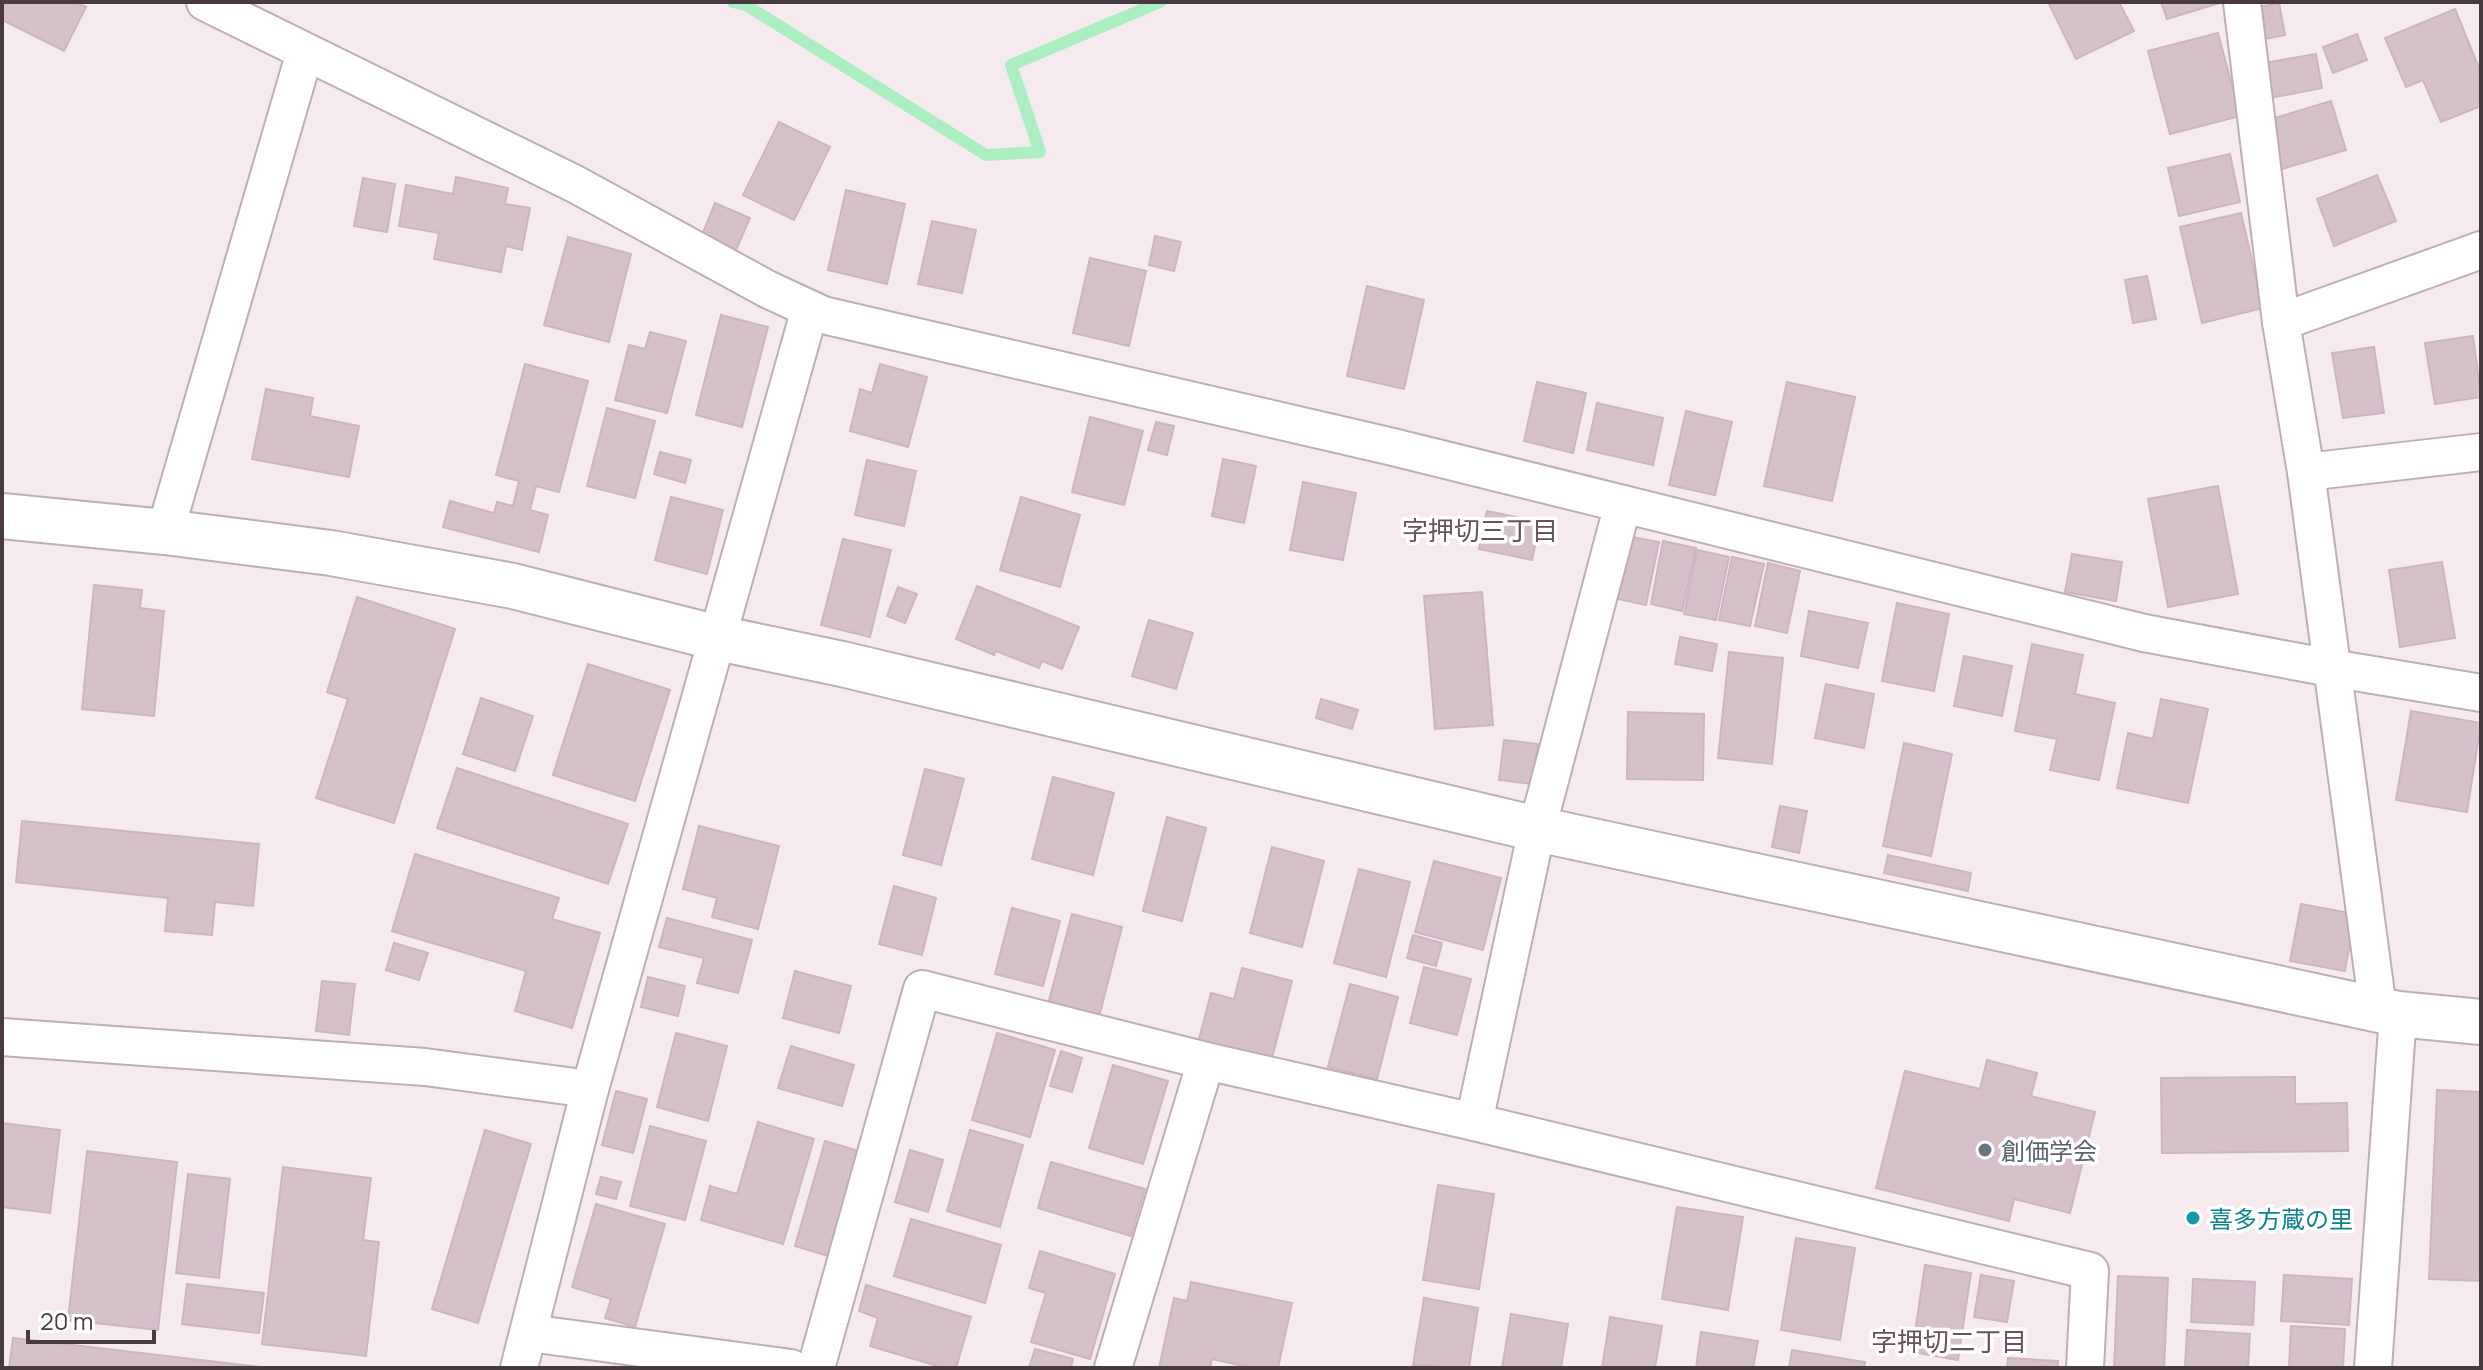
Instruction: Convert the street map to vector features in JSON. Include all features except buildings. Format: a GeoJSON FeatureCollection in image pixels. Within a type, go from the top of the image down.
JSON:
{"type":"FeatureCollection","features":[{"type":"Feature","properties":{"kind":"street"},"geometry":{"type":"LineString","coordinates":[[205,2],[575,184],[767,289],[823,315],[1393,447],[2144,633],[2481,693]]}},
{"type":"Feature","properties":{"kind":"street"},"geometry":{"type":"LineString","coordinates":[[2242,2],[2281,322],[2306,472],[2331,668],[2388,1011],[2373,1368]]}},
{"type":"Feature","properties":{"kind":"street"},"geometry":{"type":"LineString","coordinates":[[165,532],[305,52]]}},
{"type":"Feature","properties":{"kind":"street"},"geometry":{"type":"LineString","coordinates":[[2281,322],[2481,250]]}},
{"type":"Feature","properties":{"kind":"street"},"geometry":{"type":"LineString","coordinates":[[519,1368],[590,1089],[810,309]]}},
{"type":"Feature","properties":{"kind":"street"},"geometry":{"type":"LineString","coordinates":[[2306,472],[2481,452]]}},
{"type":"Feature","properties":{"kind":"street"},"geometry":{"type":"LineString","coordinates":[[1474,1122],[1537,829],[1623,504]]}},
{"type":"Feature","properties":{"kind":"street"},"geometry":{"type":"LineString","coordinates":[[2,516],[331,553],[513,586],[718,638],[855,667],[1537,829],[2388,1011],[2481,1022]]}},
{"type":"Feature","properties":{"kind":"street"},"geometry":{"type":"LineString","coordinates":[[816,1368],[922,989],[1206,1061],[1474,1122],[2090,1271],[2085,1368]]}},
{"type":"Feature","properties":{"kind":"street"},"geometry":{"type":"LineString","coordinates":[[2,1037],[425,1067],[590,1089]]}},
{"type":"Feature","properties":{"kind":"street"},"geometry":{"type":"LineString","coordinates":[[1113,1368],[1206,1061]]}},
{"type":"Feature","properties":{"kind":"street"},"geometry":{"type":"LineString","coordinates":[[529,1333],[791,1368]]}},
{"type":"Feature","properties":{"kind":"waterway"},"geometry":{"type":"LineString","coordinates":[[733,2],[746,5],[986,155],[1040,152],[1011,65],[1160,2]]}},
{"type":"Feature","properties":{"kind":"place","name":"創価学会"},"geometry":{"type":"Point","coordinates":[1985,1150]}},
{"type":"Feature","properties":{"kind":"place","name":"喜多方蔵の里"},"geometry":{"type":"Point","coordinates":[2193,1218]}},
{"type":"Feature","properties":{"kind":"district","name":"字押切三丁目"},"geometry":{"type":"Point","coordinates":[1480,530]}},
{"type":"Feature","properties":{"kind":"district","name":"字押切二丁目"},"geometry":{"type":"Point","coordinates":[1949,1341]}}]}
